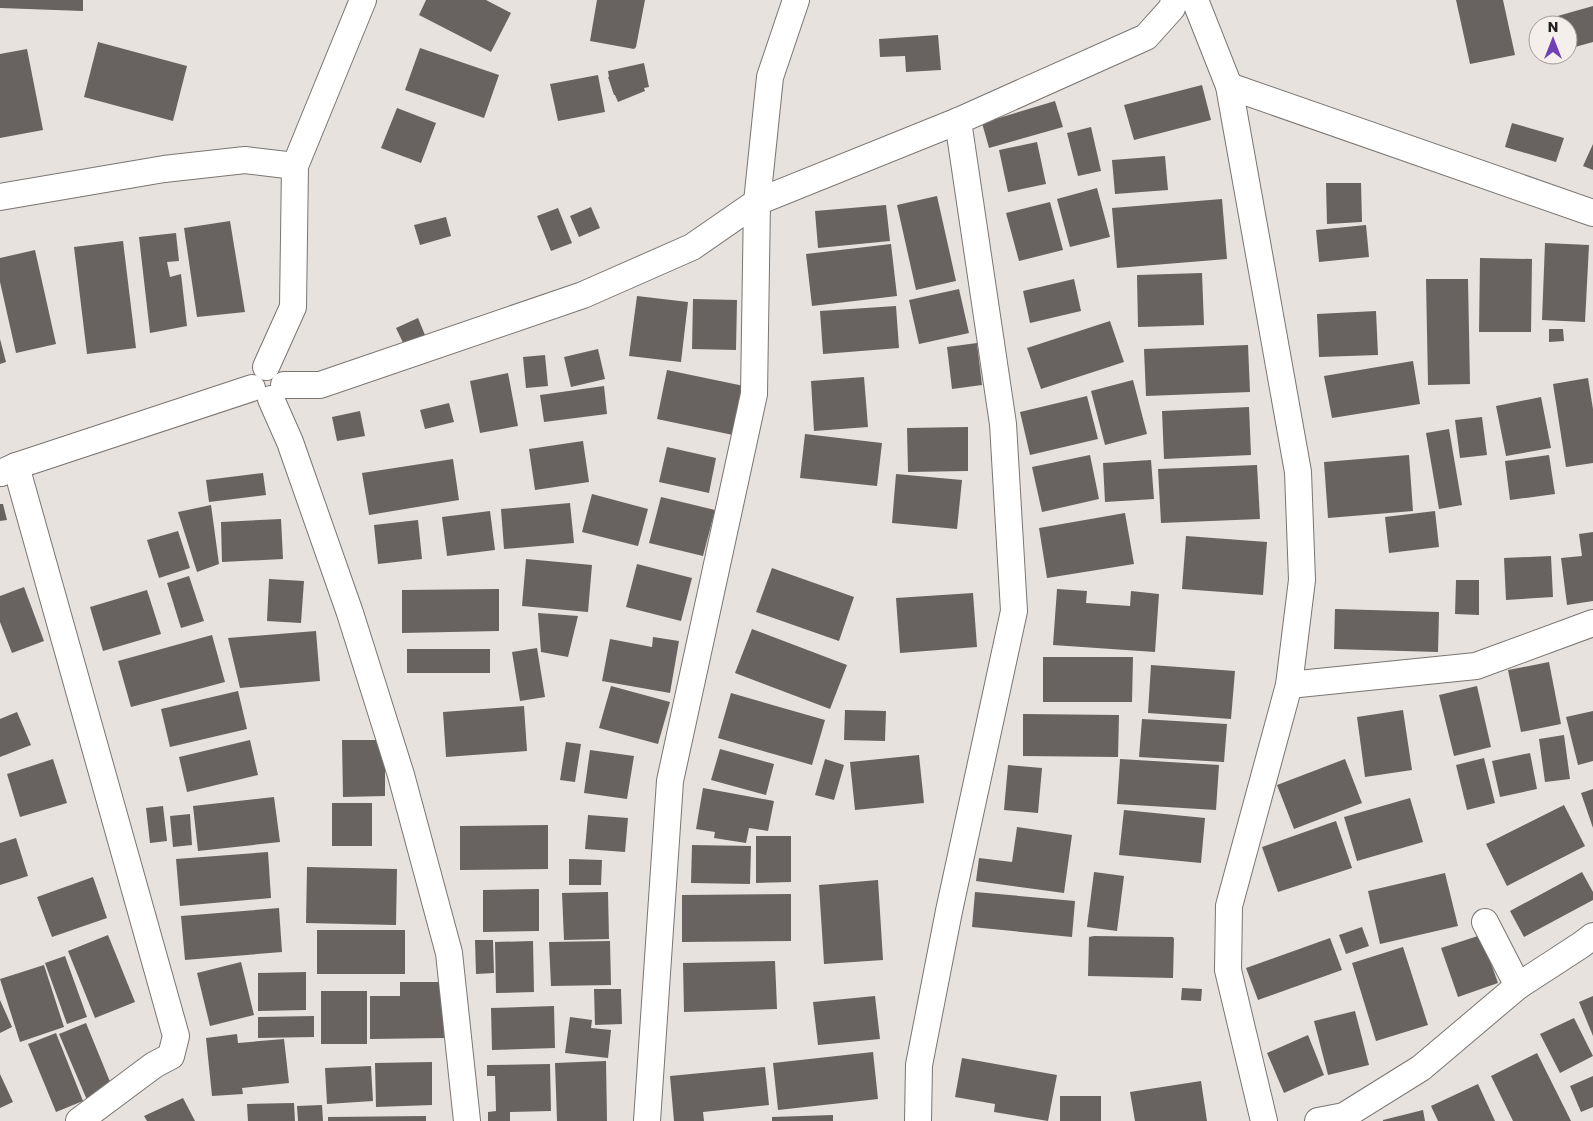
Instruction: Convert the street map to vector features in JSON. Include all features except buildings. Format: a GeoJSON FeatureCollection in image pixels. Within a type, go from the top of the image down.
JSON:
{"type":"FeatureCollection","features":[{"type":"Feature","properties":{"kind":"street"},"geometry":{"type":"LineString","coordinates":[[363,0],[294,166],[293,307],[268,385],[350,613],[406,794],[449,953],[467,1121]]}},
{"type":"Feature","properties":{"kind":"street"},"geometry":{"type":"LineString","coordinates":[[647,1121],[670,781],[754,394],[757,202],[770,77],[796,0]]}},
{"type":"Feature","properties":{"kind":"street"},"geometry":{"type":"LineString","coordinates":[[78,1121],[154,1065],[171,1056],[176,1036],[8,470],[268,385],[320,384],[583,295],[692,247],[757,202],[958,121],[1146,37],[1172,8],[1174,0]]}},
{"type":"Feature","properties":{"kind":"street"},"geometry":{"type":"LineString","coordinates":[[1194,0],[1229,86],[1298,472],[1302,580],[1289,685],[1229,906],[1228,970],[1264,1121]]}},
{"type":"Feature","properties":{"kind":"street"},"geometry":{"type":"LineString","coordinates":[[1229,86],[1593,213]]}},
{"type":"Feature","properties":{"kind":"street"},"geometry":{"type":"LineString","coordinates":[[918,1121],[921,1055],[948,911],[1014,611],[1003,424],[958,121]]}},
{"type":"Feature","properties":{"kind":"street"},"geometry":{"type":"LineString","coordinates":[[0,197],[164,169],[245,160],[294,166]]}},
{"type":"Feature","properties":{"kind":"street"},"geometry":{"type":"LineString","coordinates":[[1289,685],[1476,666],[1593,623]]}},
{"type":"Feature","properties":{"kind":"street"},"geometry":{"type":"LineString","coordinates":[[1485,922],[1518,986]]}},
{"type":"Feature","properties":{"kind":"street"},"geometry":{"type":"LineString","coordinates":[[1318,1121],[1344,1116],[1420,1068],[1518,986],[1593,936]]}}]}
